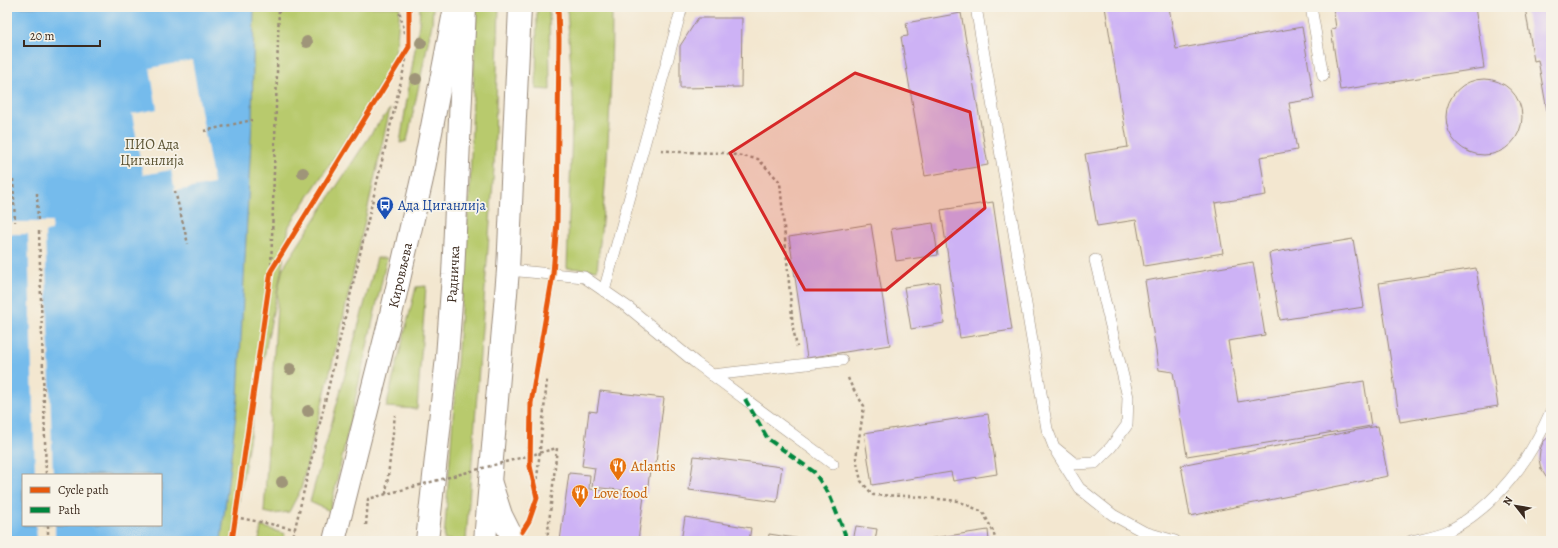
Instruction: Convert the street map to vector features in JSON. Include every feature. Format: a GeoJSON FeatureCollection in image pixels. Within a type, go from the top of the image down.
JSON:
{"type":"FeatureCollection","features":[{"type":"Feature","properties":{"kind":"main road","name":"Кировљева"},"geometry":{"type":"LineString","coordinates":[[334,541],[389,323],[420,186],[455,7]]}},
{"type":"Feature","properties":{"kind":"main road","name":"Радничка"},"geometry":{"type":"LineString","coordinates":[[427,541],[453,275],[465,7]]}},
{"type":"Feature","properties":{"kind":"main road"},"geometry":{"type":"LineString","coordinates":[[485,541],[508,270],[520,7]]}},
{"type":"Feature","properties":{"kind":"main road"},"geometry":{"type":"LineString","coordinates":[[489,480],[501,515],[514,541]]}},
{"type":"Feature","properties":{"kind":"lane"},"geometry":{"type":"LineString","coordinates":[[604,291],[682,7]]}},
{"type":"Feature","properties":{"kind":"lane"},"geometry":{"type":"LineString","coordinates":[[976,7],[1046,429],[1054,447],[1079,488],[1113,515],[1144,532],[1175,541]]}},
{"type":"Feature","properties":{"kind":"lane"},"geometry":{"type":"LineString","coordinates":[[1311,7],[1323,76]]}},
{"type":"Feature","properties":{"kind":"lane"},"geometry":{"type":"LineString","coordinates":[[1054,447],[1075,464],[1095,463],[1111,447],[1127,425],[1128,397],[1095,260]]}},
{"type":"Feature","properties":{"kind":"lane"},"geometry":{"type":"LineString","coordinates":[[508,270],[584,277],[629,308],[712,375],[833,464]]}},
{"type":"Feature","properties":{"kind":"lane"},"geometry":{"type":"LineString","coordinates":[[712,375],[842,360]]}},
{"type":"Feature","properties":{"kind":"lane"},"geometry":{"type":"LineString","coordinates":[[1411,541],[1449,531],[1483,509],[1507,485],[1540,436],[1551,411]]}},
{"type":"Feature","properties":{"kind":"path"},"geometry":{"type":"LineString","coordinates":[[270,279],[279,7]]}},
{"type":"Feature","properties":{"kind":"path"},"geometry":{"type":"LineString","coordinates":[[398,7],[409,47],[400,61]]}},
{"type":"Feature","properties":{"kind":"path"},"geometry":{"type":"LineString","coordinates":[[292,541],[409,47],[409,27]]}},
{"type":"Feature","properties":{"kind":"path"},"geometry":{"type":"LineString","coordinates":[[204,131],[252,120]]}},
{"type":"Feature","properties":{"kind":"path"},"geometry":{"type":"LineString","coordinates":[[643,148],[680,152],[724,153],[758,159],[780,182],[793,328],[798,351]]}},
{"type":"Feature","properties":{"kind":"path"},"geometry":{"type":"LineString","coordinates":[[13,179],[15,222]]}},
{"type":"Feature","properties":{"kind":"path"},"geometry":{"type":"LineString","coordinates":[[175,191],[188,244]]}},
{"type":"Feature","properties":{"kind":"path"},"geometry":{"type":"LineString","coordinates":[[37,194],[38,222]]}},
{"type":"Feature","properties":{"kind":"path"},"geometry":{"type":"LineString","coordinates":[[39,231],[46,474]]}},
{"type":"Feature","properties":{"kind":"path"},"geometry":{"type":"LineString","coordinates":[[271,271],[276,264]]}},
{"type":"Feature","properties":{"kind":"path"},"geometry":{"type":"LineString","coordinates":[[842,360],[852,387],[864,406],[856,458],[861,481],[873,495],[909,496],[958,501],[983,512],[994,533],[995,541]]}},
{"type":"Feature","properties":{"kind":"path"},"geometry":{"type":"LineString","coordinates":[[537,479],[547,380]]}},
{"type":"Feature","properties":{"kind":"path"},"geometry":{"type":"LineString","coordinates":[[386,494],[395,415]]}},
{"type":"Feature","properties":{"kind":"path"},"geometry":{"type":"LineString","coordinates":[[366,525],[368,499],[557,448],[548,541]]}},
{"type":"Feature","properties":{"kind":"path"},"geometry":{"type":"LineString","coordinates":[[530,450],[530,458]]}},
{"type":"Feature","properties":{"kind":"path"},"geometry":{"type":"LineString","coordinates":[[532,472],[534,485]]}},
{"type":"Feature","properties":{"kind":"path"},"geometry":{"type":"LineString","coordinates":[[234,523],[236,509]]}},
{"type":"Feature","properties":{"kind":"path"},"geometry":{"type":"LineString","coordinates":[[235,517],[295,529]]}},
{"type":"Feature","properties":{"kind":"path"},"geometry":{"type":"LineString","coordinates":[[48,526],[48,541]]}},
{"type":"Feature","properties":{"kind":"highlighted area"},"geometry":{"type":"Polygon","coordinates":[[[855,73],[970,112],[985,208],[886,290],[805,290],[730,153],[855,73]]]}},
{"type":"Feature","properties":{"kind":"green space","name":"ПИО Ада Циганлија"},"geometry":{"type":"Polygon","coordinates":[[[7,7],[400,7],[396,49],[384,78],[358,121],[289,226],[261,372],[232,541],[7,541],[7,7]]]}},
{"type":"Feature","properties":{"kind":"green space"},"geometry":{"type":"Polygon","coordinates":[[[420,7],[433,7],[432,24],[407,141],[400,143],[419,24],[420,7]]]}},
{"type":"Feature","properties":{"kind":"green space"},"geometry":{"type":"Polygon","coordinates":[[[476,7],[499,7],[494,169],[466,541],[444,540],[470,186],[476,7]]]}},
{"type":"Feature","properties":{"kind":"green space"},"geometry":{"type":"Polygon","coordinates":[[[537,7],[549,7],[550,90],[536,89],[537,7]]]}},
{"type":"Feature","properties":{"kind":"green space"},"geometry":{"type":"Polygon","coordinates":[[[567,7],[612,7],[608,139],[604,205],[597,270],[567,268],[573,101],[567,7]]]}},
{"type":"Feature","properties":{"kind":"green space"},"geometry":{"type":"Polygon","coordinates":[[[390,109],[340,332],[301,489],[289,512],[273,514],[264,512],[278,290],[283,268],[375,128],[390,109]]]}},
{"type":"Feature","properties":{"kind":"green space"},"geometry":{"type":"Polygon","coordinates":[[[377,258],[387,258],[330,511],[310,502],[377,258]]]}},
{"type":"Feature","properties":{"kind":"green space"},"geometry":{"type":"Polygon","coordinates":[[[426,286],[417,409],[386,407],[416,287],[426,286]]]}},
{"type":"Feature","properties":{"kind":"green space"},"geometry":{"type":"Polygon","coordinates":[[[261,526],[285,534],[283,541],[259,541],[261,526]]]}},
{"type":"Feature","properties":{"kind":"water","name":"ПИО Ада Циганлија"},"geometry":{"type":"Polygon","coordinates":[[[7,7],[254,7],[252,120],[238,398],[221,541],[7,541],[7,7]]]}},
{"type":"Feature","properties":{"kind":"pier"},"geometry":{"type":"Polygon","coordinates":[[[192,60],[214,184],[175,191],[171,170],[143,175],[132,114],[157,109],[150,68],[192,60]]]}},
{"type":"Feature","properties":{"kind":"pier"},"geometry":{"type":"Polygon","coordinates":[[[52,222],[52,231],[45,232],[53,474],[35,474],[28,234],[7,234],[7,223],[52,222]]]}},
{"type":"Feature","properties":{"kind":"pier"},"geometry":{"type":"Polygon","coordinates":[[[36,526],[55,526],[55,541],[37,541],[36,526]]]}},
{"type":"Feature","properties":{"kind":"building"},"geometry":{"type":"Polygon","coordinates":[[[1105,7],[1169,7],[1176,49],[1302,27],[1314,99],[1289,103],[1297,150],[1260,157],[1266,195],[1215,203],[1223,253],[1144,266],[1136,220],[1097,226],[1085,154],[1128,147],[1105,7]]]}},
{"type":"Feature","properties":{"kind":"building"},"geometry":{"type":"Polygon","coordinates":[[[1333,7],[1475,7],[1484,68],[1340,90],[1331,29],[1336,28],[1333,7]]]}},
{"type":"Feature","properties":{"kind":"building"},"geometry":{"type":"Polygon","coordinates":[[[1525,7],[1551,7],[1551,133],[1538,60],[1534,61],[1525,7]]]}},
{"type":"Feature","properties":{"kind":"building"},"geometry":{"type":"Polygon","coordinates":[[[961,13],[988,165],[925,176],[901,37],[908,36],[906,23],[961,13]]]}},
{"type":"Feature","properties":{"kind":"building"},"geometry":{"type":"Polygon","coordinates":[[[698,18],[742,18],[741,87],[680,88],[680,46],[698,18]]]}},
{"type":"Feature","properties":{"kind":"building"},"geometry":{"type":"Polygon","coordinates":[[[1477,79],[1491,79],[1505,85],[1516,96],[1522,110],[1522,124],[1519,132],[1511,144],[1505,149],[1491,155],[1477,155],[1463,149],[1452,138],[1446,124],[1446,110],[1452,96],[1463,85],[1477,79]]]}},
{"type":"Feature","properties":{"kind":"building"},"geometry":{"type":"Polygon","coordinates":[[[993,202],[1012,330],[960,338],[941,210],[993,202]]]}},
{"type":"Feature","properties":{"kind":"building"},"geometry":{"type":"Polygon","coordinates":[[[933,223],[938,255],[896,261],[891,229],[933,223]]]}},
{"type":"Feature","properties":{"kind":"building"},"geometry":{"type":"Polygon","coordinates":[[[871,224],[890,345],[807,358],[789,237],[871,224]]]}},
{"type":"Feature","properties":{"kind":"building"},"geometry":{"type":"Polygon","coordinates":[[[1353,239],[1364,307],[1280,320],[1269,253],[1353,239]]]}},
{"type":"Feature","properties":{"kind":"building"},"geometry":{"type":"Polygon","coordinates":[[[1253,262],[1265,335],[1228,341],[1238,402],[1364,381],[1371,426],[1187,456],[1173,372],[1159,370],[1145,281],[1253,262]]]}},
{"type":"Feature","properties":{"kind":"building"},"geometry":{"type":"Polygon","coordinates":[[[1476,268],[1498,406],[1400,422],[1379,283],[1476,268]]]}},
{"type":"Feature","properties":{"kind":"building"},"geometry":{"type":"Polygon","coordinates":[[[939,282],[944,323],[911,329],[904,287],[939,282]]]}},
{"type":"Feature","properties":{"kind":"building"},"geometry":{"type":"Polygon","coordinates":[[[600,391],[664,398],[655,471],[650,470],[647,493],[592,487],[595,468],[582,466],[589,411],[597,412],[600,391]]]}},
{"type":"Feature","properties":{"kind":"building"},"geometry":{"type":"Polygon","coordinates":[[[988,414],[997,474],[953,481],[951,472],[872,485],[864,433],[988,414]]]}},
{"type":"Feature","properties":{"kind":"building"},"geometry":{"type":"Polygon","coordinates":[[[1378,426],[1388,476],[1190,516],[1181,465],[1378,426]]]}},
{"type":"Feature","properties":{"kind":"building"},"geometry":{"type":"Polygon","coordinates":[[[1551,435],[1551,481],[1546,477],[1541,469],[1539,459],[1543,442],[1551,435]]]}},
{"type":"Feature","properties":{"kind":"building"},"geometry":{"type":"Polygon","coordinates":[[[694,456],[782,467],[777,502],[689,490],[694,456]]]}},
{"type":"Feature","properties":{"kind":"building"},"geometry":{"type":"Polygon","coordinates":[[[569,473],[590,475],[589,489],[644,496],[638,541],[560,541],[569,473]]]}},
{"type":"Feature","properties":{"kind":"building"},"geometry":{"type":"Polygon","coordinates":[[[685,517],[751,528],[749,541],[681,541],[685,517]]]}},
{"type":"Feature","properties":{"kind":"building"},"geometry":{"type":"Polygon","coordinates":[[[856,526],[877,529],[875,541],[853,541],[856,526]]]}},
{"type":"Feature","properties":{"kind":"building"},"geometry":{"type":"Polygon","coordinates":[[[988,530],[989,541],[920,541],[920,540],[988,530]]]}},
{"type":"Feature","properties":{"kind":"building"},"geometry":{"type":"Polygon","coordinates":[[[769,534],[808,540],[808,541],[768,541],[769,534]]]}},
{"type":"Feature","properties":{"kind":"marked path"},"geometry":{"type":"LineString","coordinates":[[745,399],[768,439],[814,472],[829,494],[845,534],[844,541]]}},
{"type":"Feature","properties":{"kind":"cycle path"},"geometry":{"type":"LineString","coordinates":[[232,541],[271,271],[409,47],[409,7]]}},
{"type":"Feature","properties":{"kind":"cycle path"},"geometry":{"type":"LineString","coordinates":[[522,532],[529,521],[537,498],[530,466],[531,403],[553,274],[557,221],[558,7]]}},
{"type":"Feature","properties":{"kind":"place","name":"Ада Циганлија"},"geometry":{"type":"Point","coordinates":[385,220]}},
{"type":"Feature","properties":{"kind":"place","name":"Atlantis"},"geometry":{"type":"Point","coordinates":[618,481]}},
{"type":"Feature","properties":{"kind":"place","name":"Love food"},"geometry":{"type":"Point","coordinates":[580,508]}}]}
